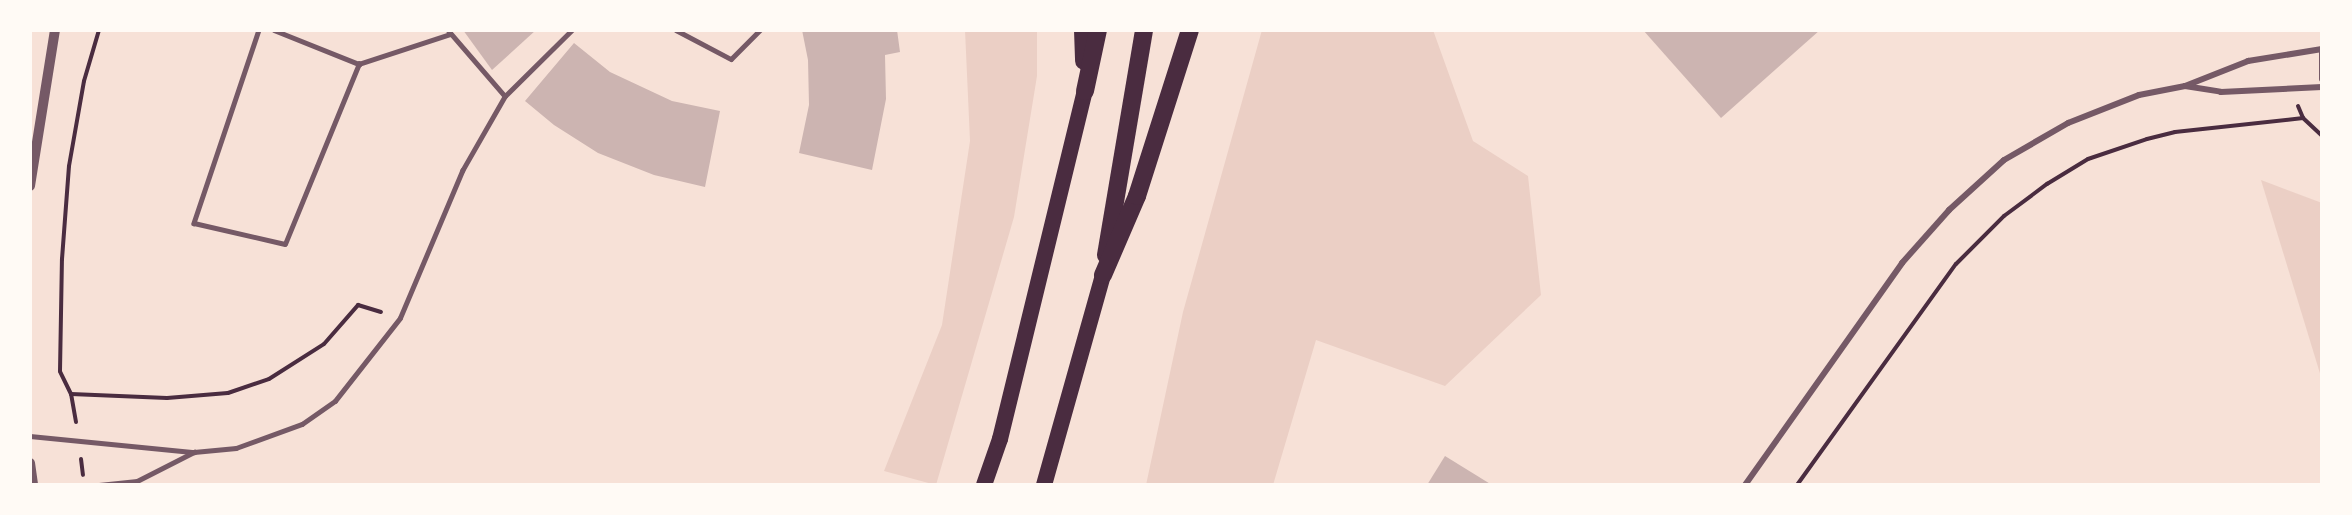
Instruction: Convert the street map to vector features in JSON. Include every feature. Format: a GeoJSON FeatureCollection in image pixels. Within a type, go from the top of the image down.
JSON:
{"type":"FeatureCollection","features":[{"type":"Feature","properties":{"kind":"highway"},"geometry":{"type":"LineString","coordinates":[[1083,30],[1085,91]]}},
{"type":"Feature","properties":{"kind":"highway"},"geometry":{"type":"LineString","coordinates":[[984,485],[1011,394],[1098,30]]}},
{"type":"Feature","properties":{"kind":"highway"},"geometry":{"type":"LineString","coordinates":[[1044,485],[1103,275],[1144,30]]}},
{"type":"Feature","properties":{"kind":"highway"},"geometry":{"type":"LineString","coordinates":[[1103,275],[1137,196],[1190,30]]}},
{"type":"Feature","properties":{"kind":"street"},"geometry":{"type":"LineString","coordinates":[[30,186],[55,30]]}},
{"type":"Feature","properties":{"kind":"street"},"geometry":{"type":"LineString","coordinates":[[1745,485],[1902,263],[1949,210],[2004,160],[2068,123],[2139,95],[2185,86],[2248,61],[2322,49],[2322,79]]}},
{"type":"Feature","properties":{"kind":"street"},"geometry":{"type":"LineString","coordinates":[[2185,86],[2221,92],[2322,87]]}},
{"type":"Feature","properties":{"kind":"street"},"geometry":{"type":"LineString","coordinates":[[30,463],[33,485]]}},
{"type":"Feature","properties":{"kind":"lane"},"geometry":{"type":"LineString","coordinates":[[259,30],[194,223],[285,244],[359,64]]}},
{"type":"Feature","properties":{"kind":"lane"},"geometry":{"type":"LineString","coordinates":[[274,30],[359,64],[449,32],[505,96]]}},
{"type":"Feature","properties":{"kind":"lane"},"geometry":{"type":"LineString","coordinates":[[30,436],[194,452],[236,448],[302,424],[336,401],[400,318],[462,171],[505,96],[572,30]]}},
{"type":"Feature","properties":{"kind":"lane"},"geometry":{"type":"LineString","coordinates":[[676,30],[731,59],[760,30]]}},
{"type":"Feature","properties":{"kind":"lane"},"geometry":{"type":"LineString","coordinates":[[99,485],[137,481],[194,452]]}},
{"type":"Feature","properties":{"kind":"path"},"geometry":{"type":"LineString","coordinates":[[60,371],[62,259],[69,166],[84,81],[99,30]]}},
{"type":"Feature","properties":{"kind":"path"},"geometry":{"type":"LineString","coordinates":[[1797,485],[1956,264],[2004,216],[2047,184],[2088,159],[2156,137],[2303,118]]}},
{"type":"Feature","properties":{"kind":"path"},"geometry":{"type":"LineString","coordinates":[[71,394],[167,398],[228,393],[269,379],[324,344],[358,305],[400,318]]}},
{"type":"Feature","properties":{"kind":"shaded area"},"geometry":{"type":"Polygon","coordinates":[[[965,30],[1037,30],[1037,76],[1014,217],[936,485],[884,471],[942,325],[970,141],[965,30]]]}},
{"type":"Feature","properties":{"kind":"shaded area"},"geometry":{"type":"Polygon","coordinates":[[[1262,30],[1433,30],[1473,141],[1528,176],[1541,295],[1445,386],[1316,340],[1273,485],[1146,485],[1183,312],[1262,30]]]}},
{"type":"Feature","properties":{"kind":"shaded area"},"geometry":{"type":"Polygon","coordinates":[[[2261,180],[2322,203],[2322,380],[2261,180]]]}},
{"type":"Feature","properties":{"kind":"building"},"geometry":{"type":"Polygon","coordinates":[[[463,30],[536,30],[492,70],[463,30]]]}},
{"type":"Feature","properties":{"kind":"building"},"geometry":{"type":"Polygon","coordinates":[[[802,30],[897,30],[900,52],[885,55],[886,99],[872,170],[799,153],[809,105],[808,60],[802,30]]]}},
{"type":"Feature","properties":{"kind":"building"},"geometry":{"type":"Polygon","coordinates":[[[1643,30],[1820,30],[1721,118],[1643,30]]]}},
{"type":"Feature","properties":{"kind":"building"},"geometry":{"type":"Polygon","coordinates":[[[574,43],[610,72],[672,101],[720,111],[705,187],[654,175],[598,153],[554,125],[525,101],[574,43]]]}},
{"type":"Feature","properties":{"kind":"building"},"geometry":{"type":"Polygon","coordinates":[[[1445,456],[1492,485],[1427,485],[1445,456]]]}}]}
